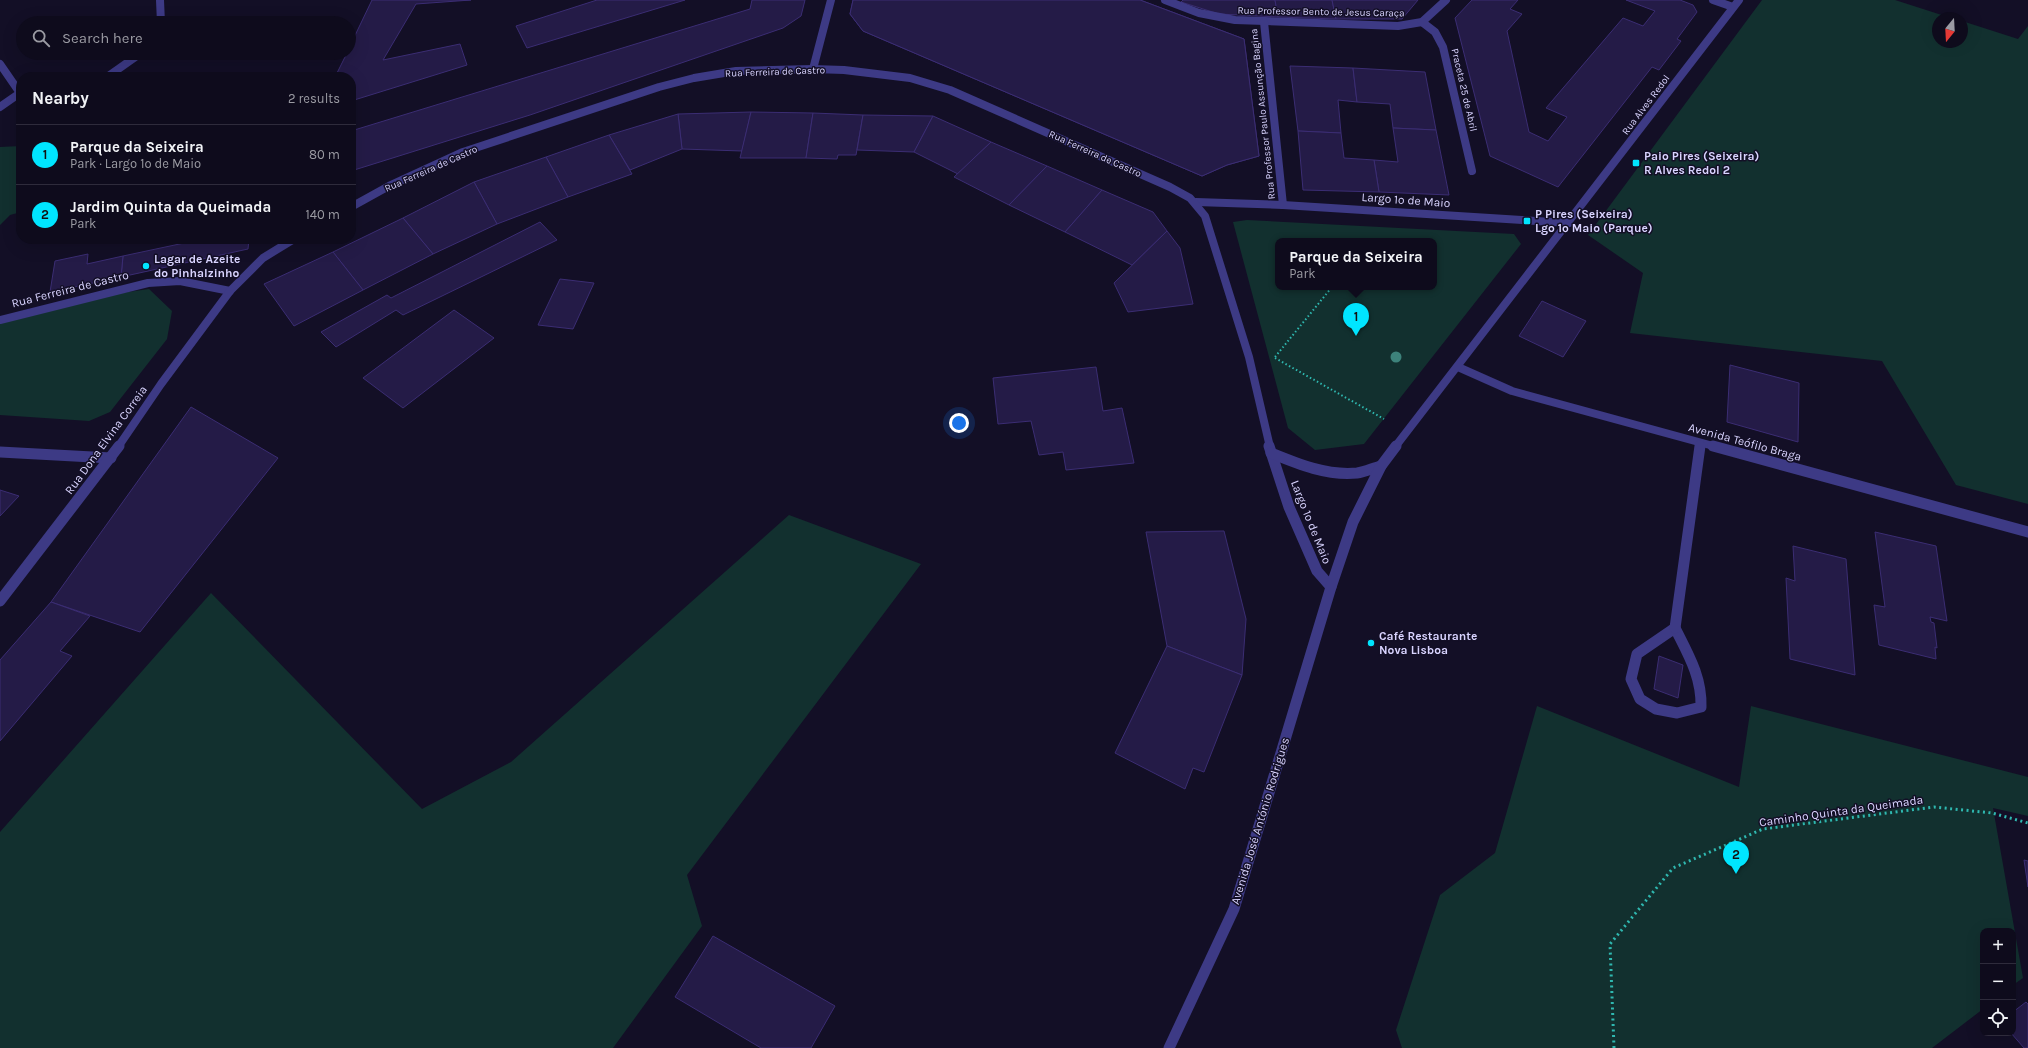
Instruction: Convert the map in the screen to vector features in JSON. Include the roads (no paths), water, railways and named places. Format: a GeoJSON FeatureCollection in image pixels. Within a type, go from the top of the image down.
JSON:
{"type":"FeatureCollection","features":[{"type":"Feature","properties":{"kind":"street"},"geometry":{"type":"LineString","coordinates":[[160,0],[161,16]]}},
{"type":"Feature","properties":{"kind":"street"},"geometry":{"type":"LineString","coordinates":[[813,68],[831,0]]}},
{"type":"Feature","properties":{"kind":"street","name":"Rua Professor Bento de Jesus Caraça"},"geometry":{"type":"LineString","coordinates":[[1165,0],[1216,18],[1264,22],[1398,26],[1422,22],[1446,0]]}},
{"type":"Feature","properties":{"kind":"street"},"geometry":{"type":"LineString","coordinates":[[1713,0],[1733,7]]}},
{"type":"Feature","properties":{"kind":"street","name":"Rua Alves Redol"},"geometry":{"type":"LineString","coordinates":[[1570,223],[1739,0]]}},
{"type":"Feature","properties":{"kind":"street","name":"Rua Professor Paulo Assunção Bagina"},"geometry":{"type":"LineString","coordinates":[[1264,22],[1283,205]]}},
{"type":"Feature","properties":{"kind":"street","name":"Praceta 25 de Abril"},"geometry":{"type":"LineString","coordinates":[[1422,22],[1435,32],[1443,47],[1472,171]]}},
{"type":"Feature","properties":{"kind":"street"},"geometry":{"type":"LineString","coordinates":[[114,72],[131,60]]}},
{"type":"Feature","properties":{"kind":"street"},"geometry":{"type":"LineString","coordinates":[[0,64],[16,87]]}},
{"type":"Feature","properties":{"kind":"street","name":"Rua Ferreira de Castro"},"geometry":{"type":"LineString","coordinates":[[356,204],[389,186],[463,152],[659,87],[694,78],[736,71],[813,68],[910,78],[950,90],[1170,187],[1196,202]]}},
{"type":"Feature","properties":{"kind":"street"},"geometry":{"type":"LineString","coordinates":[[0,107],[16,96]]}},
{"type":"Feature","properties":{"kind":"street","name":"Largo 1º de Maio"},"geometry":{"type":"LineString","coordinates":[[1196,202],[1283,205],[1570,223]]}},
{"type":"Feature","properties":{"kind":"street","name":"Largo 1º de Maio"},"geometry":{"type":"LineString","coordinates":[[1196,202],[1205,216],[1249,357],[1271,453],[1289,507],[1317,572],[1331,587],[1353,522],[1381,466],[1570,223]]}},
{"type":"Feature","properties":{"kind":"street"},"geometry":{"type":"LineString","coordinates":[[230,291],[263,258],[286,244]]}},
{"type":"Feature","properties":{"kind":"street","name":"Rua Ferreira de Castro"},"geometry":{"type":"LineString","coordinates":[[0,320],[148,283],[180,281],[230,291]]}},
{"type":"Feature","properties":{"kind":"street","name":"Rua Dona Elvina Correia"},"geometry":{"type":"LineString","coordinates":[[0,601],[111,458],[165,378],[230,291]]}},
{"type":"Feature","properties":{"kind":"street","name":"Avenida Teófilo Braga"},"geometry":{"type":"LineString","coordinates":[[1458,367],[1512,391],[1700,444],[2028,532]]}},
{"type":"Feature","properties":{"kind":"street"},"geometry":{"type":"LineString","coordinates":[[1676,628],[1636,654],[1631,679],[1640,698],[1656,709],[1677,714],[1701,707],[1703,693],[1696,671],[1676,628],[1700,444]]}},
{"type":"Feature","properties":{"kind":"street"},"geometry":{"type":"LineString","coordinates":[[0,452],[111,458]]}},
{"type":"Feature","properties":{"kind":"street","name":"Largo 1º de Maio"},"geometry":{"type":"LineString","coordinates":[[1271,453],[1305,467],[1332,472],[1358,473],[1381,466]]}},
{"type":"Feature","properties":{"kind":"street","name":"Avenida José António Rodrigues"},"geometry":{"type":"LineString","coordinates":[[1169,1048],[1234,909],[1331,587]]}},
{"type":"Feature","properties":{"kind":"place","name":"Paio Pires (Seixeira) R Alves Redol 2"},"geometry":{"type":"Point","coordinates":[1636,163]}},
{"type":"Feature","properties":{"kind":"place","name":"P Pires (Seixeira) Lgo 1º Maio (Parque)"},"geometry":{"type":"Point","coordinates":[1527,221]}},
{"type":"Feature","properties":{"kind":"place","name":"Lagar de Azeite do Pinhalzinho"},"geometry":{"type":"Point","coordinates":[146,266]}},
{"type":"Feature","properties":{"kind":"place","name":"Parque da Seixeira"},"geometry":{"type":"Point","coordinates":[1356,336]}},
{"type":"Feature","properties":{"kind":"place","name":"Café Restaurante Nova Lisboa"},"geometry":{"type":"Point","coordinates":[1371,643]}},
{"type":"Feature","properties":{"kind":"place","name":"Jardim Quinta da Queimada"},"geometry":{"type":"Point","coordinates":[1736,874]}}]}
